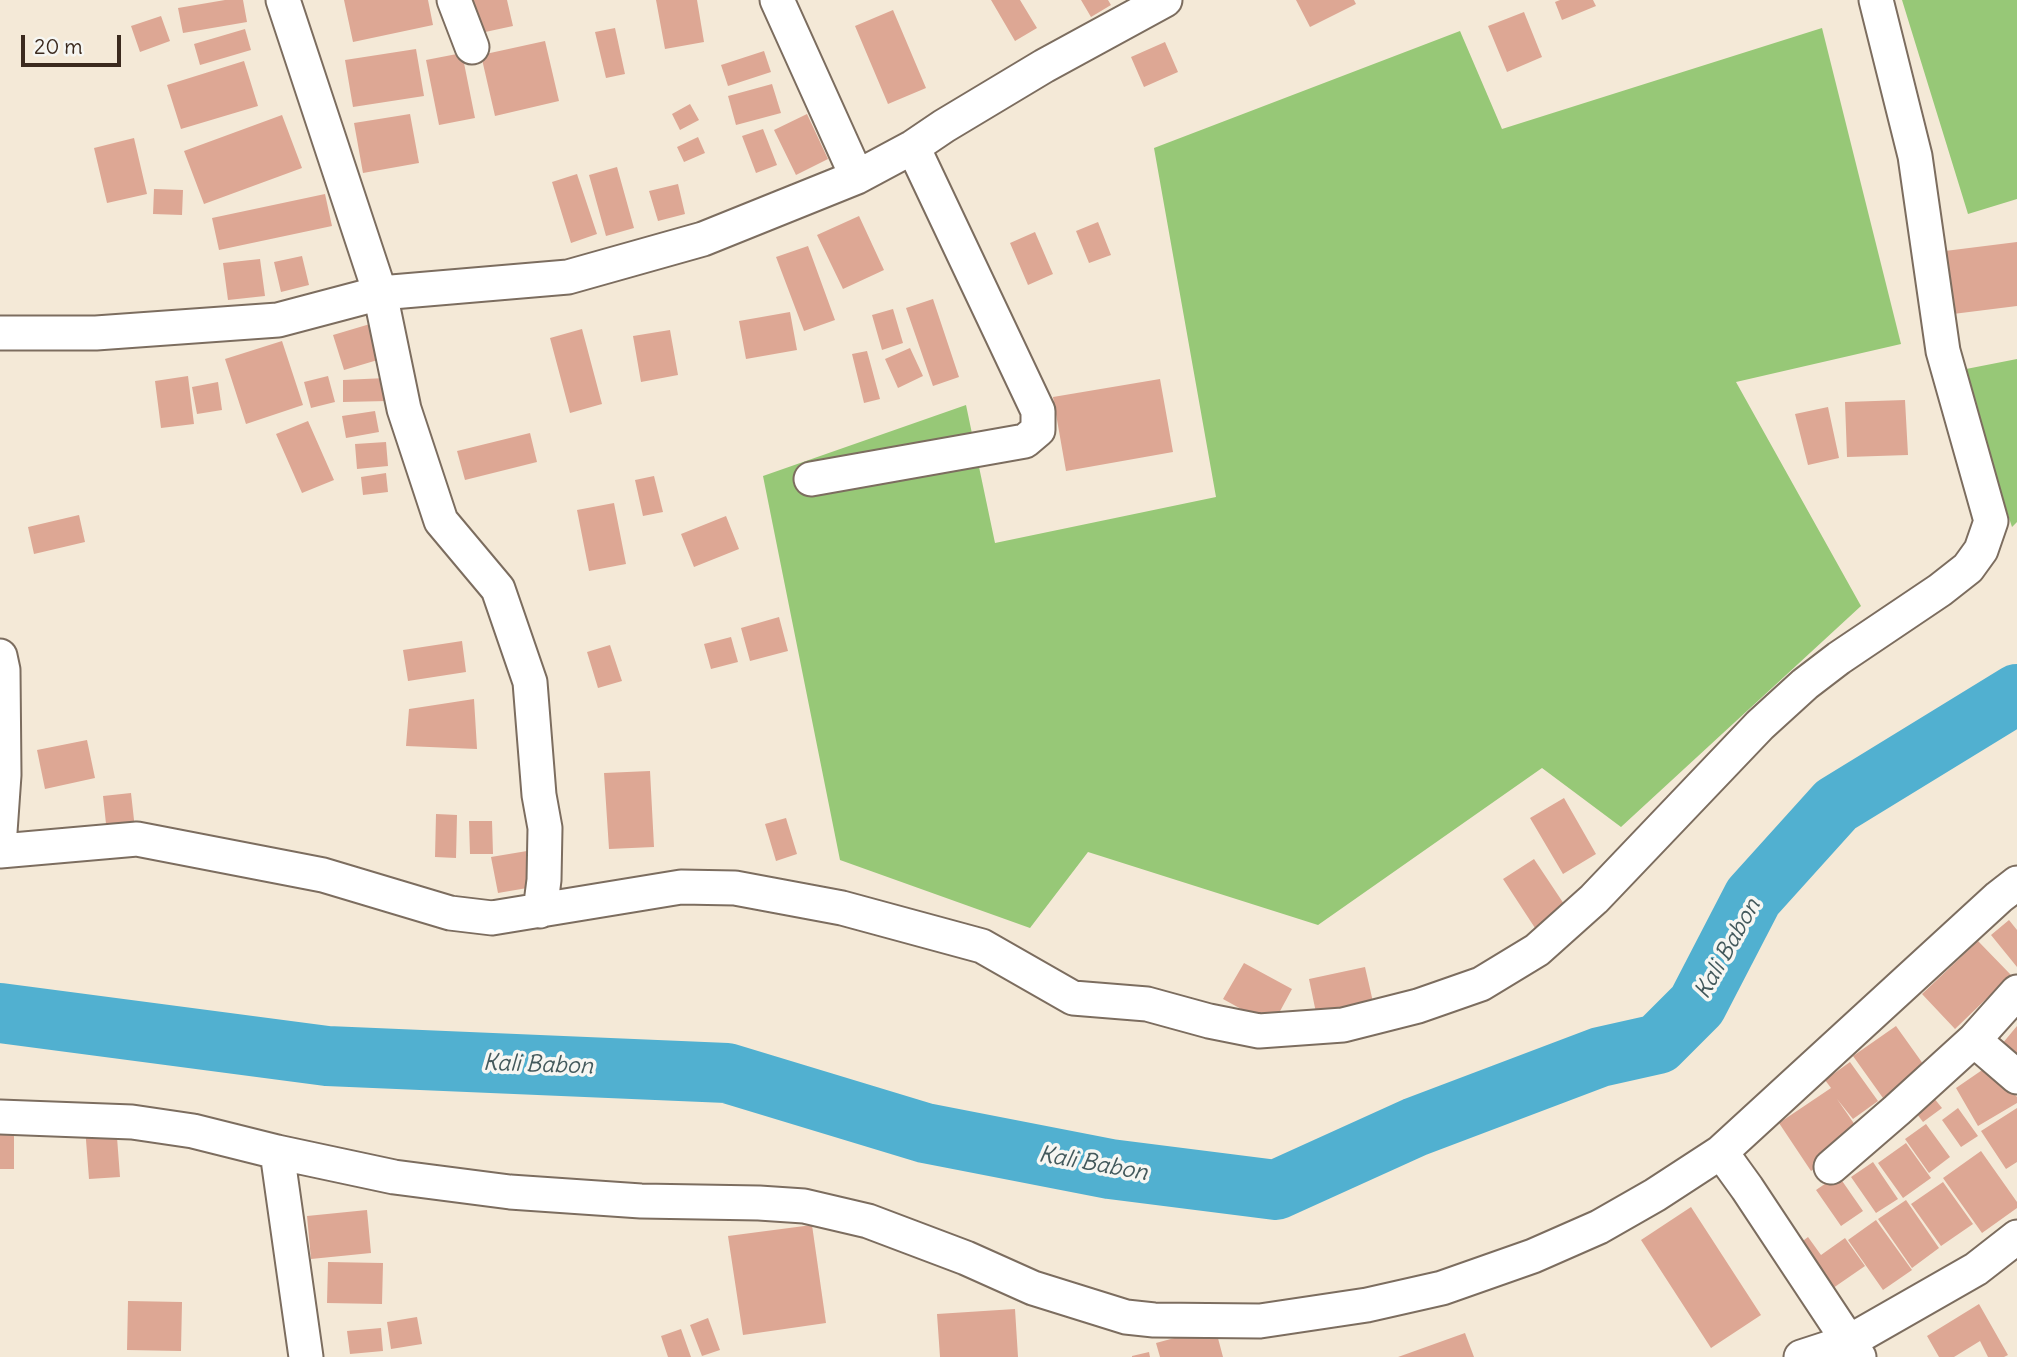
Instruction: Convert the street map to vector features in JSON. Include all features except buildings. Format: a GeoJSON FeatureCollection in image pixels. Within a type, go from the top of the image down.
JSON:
{"type":"FeatureCollection","features":[{"type":"Feature","properties":{"kind":"street"},"geometry":{"type":"LineString","coordinates":[[283,0],[380,293],[404,409],[441,521],[498,589],[530,682],[539,795],[545,828],[544,880],[540,911]]}},
{"type":"Feature","properties":{"kind":"street"},"geometry":{"type":"LineString","coordinates":[[454,0],[472,47]]}},
{"type":"Feature","properties":{"kind":"street"},"geometry":{"type":"LineString","coordinates":[[777,0],[857,177]]}},
{"type":"Feature","properties":{"kind":"street"},"geometry":{"type":"LineString","coordinates":[[0,333],[96,333],[278,320],[380,293],[568,277],[704,239],[857,177],[913,147],[1033,73],[1166,0]]}},
{"type":"Feature","properties":{"kind":"street"},"geometry":{"type":"LineString","coordinates":[[0,850],[137,839],[323,875],[450,913],[492,918],[681,887],[735,888],[842,908],[982,946],[1073,998],[1147,1004],[1259,1031],[1343,1025],[1418,1006],[1481,984],[1537,950],[1594,899],[1760,725],[1805,684],[1940,590],[1968,568],[1982,550],[1991,521],[1943,352],[1914,156],[1876,0]]}},
{"type":"Feature","properties":{"kind":"street"},"geometry":{"type":"LineString","coordinates":[[811,479],[1025,441],[1038,430],[1038,411],[913,147]]}},
{"type":"Feature","properties":{"kind":"street"},"geometry":{"type":"LineString","coordinates":[[0,656],[3,670],[4,775],[0,832]]}},
{"type":"Feature","properties":{"kind":"street"},"geometry":{"type":"LineString","coordinates":[[0,1117],[132,1122],[193,1131],[394,1177],[510,1192],[641,1201],[746,1202],[804,1206],[868,1221],[966,1258],[1033,1288],[1126,1317],[1154,1320],[1260,1321],[1367,1305],[1441,1287],[1533,1256],[1598,1227],[1655,1195],[1721,1152],[2017,883]]}},
{"type":"Feature","properties":{"kind":"street"},"geometry":{"type":"LineString","coordinates":[[1831,1167],[1974,1040],[2017,992]]}},
{"type":"Feature","properties":{"kind":"street"},"geometry":{"type":"LineString","coordinates":[[1974,1040],[2017,1077]]}},
{"type":"Feature","properties":{"kind":"street"},"geometry":{"type":"LineString","coordinates":[[277,1152],[306,1357]]}},
{"type":"Feature","properties":{"kind":"street"},"geometry":{"type":"LineString","coordinates":[[1721,1152],[1854,1349]]}},
{"type":"Feature","properties":{"kind":"street"},"geometry":{"type":"LineString","coordinates":[[1801,1357],[1854,1349],[1976,1269],[2017,1237]]}},
{"type":"Feature","properties":{"kind":"green space"},"geometry":{"type":"Polygon","coordinates":[[[1902,0],[2017,0],[2017,199],[1968,214],[1902,0]]]}},
{"type":"Feature","properties":{"kind":"green space"},"geometry":{"type":"Polygon","coordinates":[[[1822,28],[1901,344],[1736,382],[1861,606],[1621,827],[1542,768],[1318,925],[1088,852],[1030,928],[840,860],[763,476],[966,405],[995,543],[1216,497],[1154,148],[1460,31],[1502,129],[1822,28]]]}},
{"type":"Feature","properties":{"kind":"green space"},"geometry":{"type":"Polygon","coordinates":[[[2017,359],[2017,522],[2012,527],[1961,370],[2017,359]]]}},
{"type":"Feature","properties":{"kind":"waterway","name":"Kali Babon"},"geometry":{"type":"LineString","coordinates":[[0,1013],[327,1056],[727,1073],[925,1133],[1110,1169],[1276,1190],[1415,1127],[1600,1057],[1658,1044],[1697,1005],[1753,897],[1836,805],[2017,694]]}}]}
